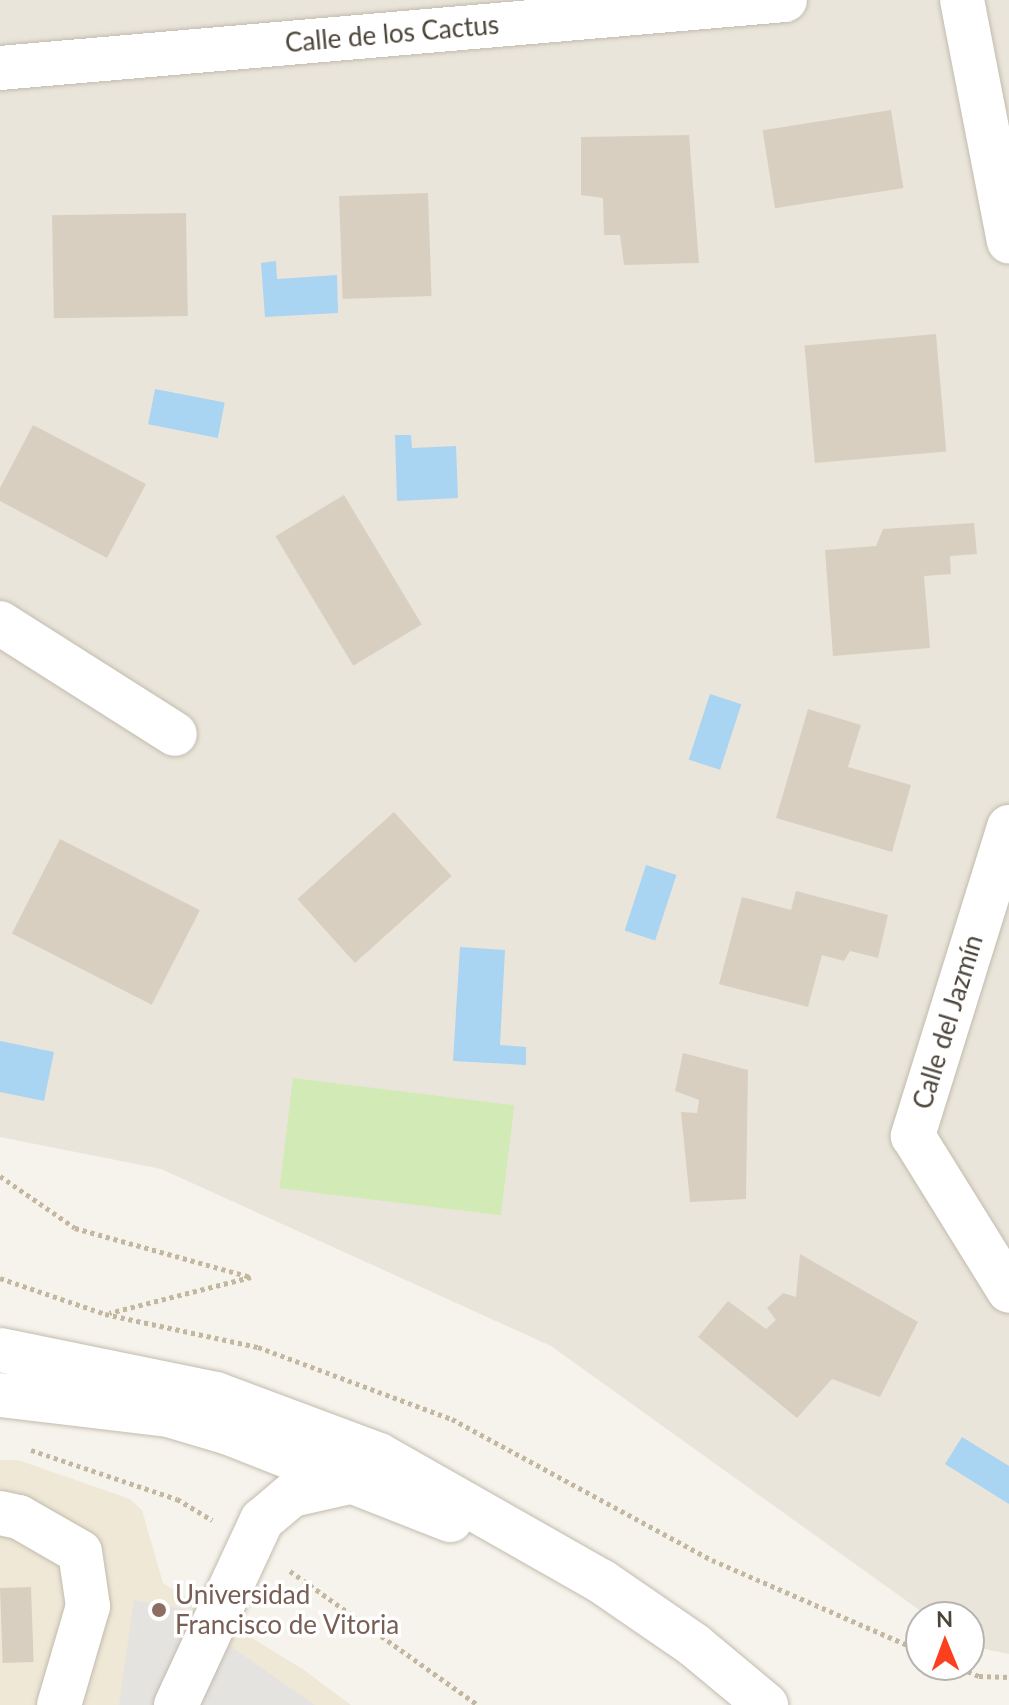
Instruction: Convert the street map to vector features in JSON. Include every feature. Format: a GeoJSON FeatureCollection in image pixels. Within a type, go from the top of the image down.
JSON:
{"type":"FeatureCollection","features":[{"type":"Feature","properties":{"kind":"street","name":"Calle de los Cactus"},"geometry":{"type":"LineString","coordinates":[[0,68],[785,0]]}},
{"type":"Feature","properties":{"kind":"street"},"geometry":{"type":"LineString","coordinates":[[962,0],[1009,241]]}},
{"type":"Feature","properties":{"kind":"street"},"geometry":{"type":"LineString","coordinates":[[0,623],[175,734]]}},
{"type":"Feature","properties":{"kind":"street","name":"Calle del Jazmín"},"geometry":{"type":"LineString","coordinates":[[1009,827],[913,1136],[1009,1291]]}},
{"type":"Feature","properties":{"kind":"street"},"geometry":{"type":"LineString","coordinates":[[0,1350],[160,1379],[319,1430],[447,1489],[601,1581],[694,1645],[766,1705]]}},
{"type":"Feature","properties":{"kind":"street"},"geometry":{"type":"LineString","coordinates":[[0,1395],[105,1405],[229,1433],[601,1581]]}},
{"type":"Feature","properties":{"kind":"street"},"geometry":{"type":"LineString","coordinates":[[229,1433],[259,1483],[262,1520]]}},
{"type":"Feature","properties":{"kind":"street"},"geometry":{"type":"LineString","coordinates":[[176,1705],[262,1520],[292,1495],[354,1481]]}},
{"type":"Feature","properties":{"kind":"street"},"geometry":{"type":"LineString","coordinates":[[0,1513],[19,1517],[80,1552],[88,1606],[59,1705]]}},
{"type":"Feature","properties":{"kind":"path"},"geometry":{"type":"LineString","coordinates":[[0,1176],[75,1228],[251,1277],[105,1314]]}},
{"type":"Feature","properties":{"kind":"path"},"geometry":{"type":"LineString","coordinates":[[985,1676],[1009,1677]]}},
{"type":"Feature","properties":{"kind":"shaded area"},"geometry":{"type":"Polygon","coordinates":[[[0,0],[1009,0],[1009,1654],[985,1649],[985,1601],[907,1601],[551,1346],[161,1169],[0,1137],[0,0]]]}},
{"type":"Feature","properties":{"kind":"shaded area"},"geometry":{"type":"Polygon","coordinates":[[[0,1460],[18,1460],[130,1499],[142,1510],[163,1583],[304,1670],[351,1705],[0,1705],[0,1460]]]}},
{"type":"Feature","properties":{"kind":"shaded area"},"geometry":{"type":"Polygon","coordinates":[[[134,1600],[214,1615],[233,1648],[315,1705],[119,1705],[134,1600]]]}},
{"type":"Feature","properties":{"kind":"green space"},"geometry":{"type":"Polygon","coordinates":[[[293,1078],[514,1105],[501,1215],[279,1188],[293,1078]]]}},
{"type":"Feature","properties":{"kind":"water"},"geometry":{"type":"Polygon","coordinates":[[[276,261],[277,279],[337,275],[338,313],[265,317],[261,263],[276,261]]]}},
{"type":"Feature","properties":{"kind":"water"},"geometry":{"type":"Polygon","coordinates":[[[155,389],[225,403],[218,438],[148,424],[155,389]]]}},
{"type":"Feature","properties":{"kind":"water"},"geometry":{"type":"Polygon","coordinates":[[[395,435],[411,435],[412,448],[456,446],[458,498],[397,501],[395,435]]]}},
{"type":"Feature","properties":{"kind":"water"},"geometry":{"type":"Polygon","coordinates":[[[710,694],[741,704],[720,770],[689,760],[710,694]]]}},
{"type":"Feature","properties":{"kind":"water"},"geometry":{"type":"Polygon","coordinates":[[[646,865],[676,875],[655,941],[625,931],[646,865]]]}},
{"type":"Feature","properties":{"kind":"water"},"geometry":{"type":"Polygon","coordinates":[[[460,947],[505,950],[500,1045],[526,1047],[526,1065],[453,1061],[460,947]]]}},
{"type":"Feature","properties":{"kind":"water"},"geometry":{"type":"Polygon","coordinates":[[[0,1041],[54,1052],[44,1101],[0,1092],[0,1041]]]}},
{"type":"Feature","properties":{"kind":"water"},"geometry":{"type":"Polygon","coordinates":[[[962,1437],[1009,1466],[1009,1504],[945,1464],[962,1437]]]}},
{"type":"Feature","properties":{"kind":"building"},"geometry":{"type":"Polygon","coordinates":[[[891,110],[903,188],[775,208],[763,130],[891,110]]]}},
{"type":"Feature","properties":{"kind":"building"},"geometry":{"type":"Polygon","coordinates":[[[689,135],[699,263],[624,265],[620,235],[604,235],[603,198],[581,195],[581,137],[689,135]]]}},
{"type":"Feature","properties":{"kind":"building"},"geometry":{"type":"Polygon","coordinates":[[[428,193],[432,296],[343,299],[339,196],[428,193]]]}},
{"type":"Feature","properties":{"kind":"building"},"geometry":{"type":"Polygon","coordinates":[[[186,213],[188,316],[54,318],[52,215],[186,213]]]}},
{"type":"Feature","properties":{"kind":"building"},"geometry":{"type":"Polygon","coordinates":[[[936,334],[946,452],[815,463],[805,346],[936,334]]]}},
{"type":"Feature","properties":{"kind":"building"},"geometry":{"type":"Polygon","coordinates":[[[33,425],[146,484],[107,558],[0,501],[0,488],[33,425]]]}},
{"type":"Feature","properties":{"kind":"building"},"geometry":{"type":"Polygon","coordinates":[[[344,495],[422,624],[353,666],[275,536],[344,495]]]}},
{"type":"Feature","properties":{"kind":"building"},"geometry":{"type":"Polygon","coordinates":[[[974,523],[977,554],[950,556],[951,574],[924,576],[930,648],[833,656],[825,550],[876,546],[883,529],[974,523]]]}},
{"type":"Feature","properties":{"kind":"building"},"geometry":{"type":"Polygon","coordinates":[[[808,709],[861,725],[848,767],[911,785],[892,852],[776,818],[808,709]]]}},
{"type":"Feature","properties":{"kind":"building"},"geometry":{"type":"Polygon","coordinates":[[[394,812],[452,876],[355,963],[297,899],[394,812]]]}},
{"type":"Feature","properties":{"kind":"building"},"geometry":{"type":"Polygon","coordinates":[[[60,839],[200,910],[152,1005],[12,933],[60,839]]]}},
{"type":"Feature","properties":{"kind":"building"},"geometry":{"type":"Polygon","coordinates":[[[796,891],[888,915],[878,958],[850,951],[844,961],[822,955],[808,1007],[719,984],[742,897],[791,910],[796,891]]]}},
{"type":"Feature","properties":{"kind":"building"},"geometry":{"type":"Polygon","coordinates":[[[683,1053],[748,1070],[746,1199],[690,1202],[681,1112],[697,1113],[699,1100],[675,1091],[683,1053]]]}},
{"type":"Feature","properties":{"kind":"building"},"geometry":{"type":"Polygon","coordinates":[[[800,1254],[918,1322],[880,1397],[832,1379],[797,1418],[698,1337],[728,1301],[766,1329],[776,1320],[767,1308],[783,1293],[796,1297],[800,1254]]]}},
{"type":"Feature","properties":{"kind":"building"},"geometry":{"type":"Polygon","coordinates":[[[31,1587],[34,1662],[3,1663],[0,1588],[31,1587]]]}},
{"type":"Feature","properties":{"kind":"place","name":"Universidad Francisco de Vitoria"},"geometry":{"type":"Point","coordinates":[159,1610]}}]}
